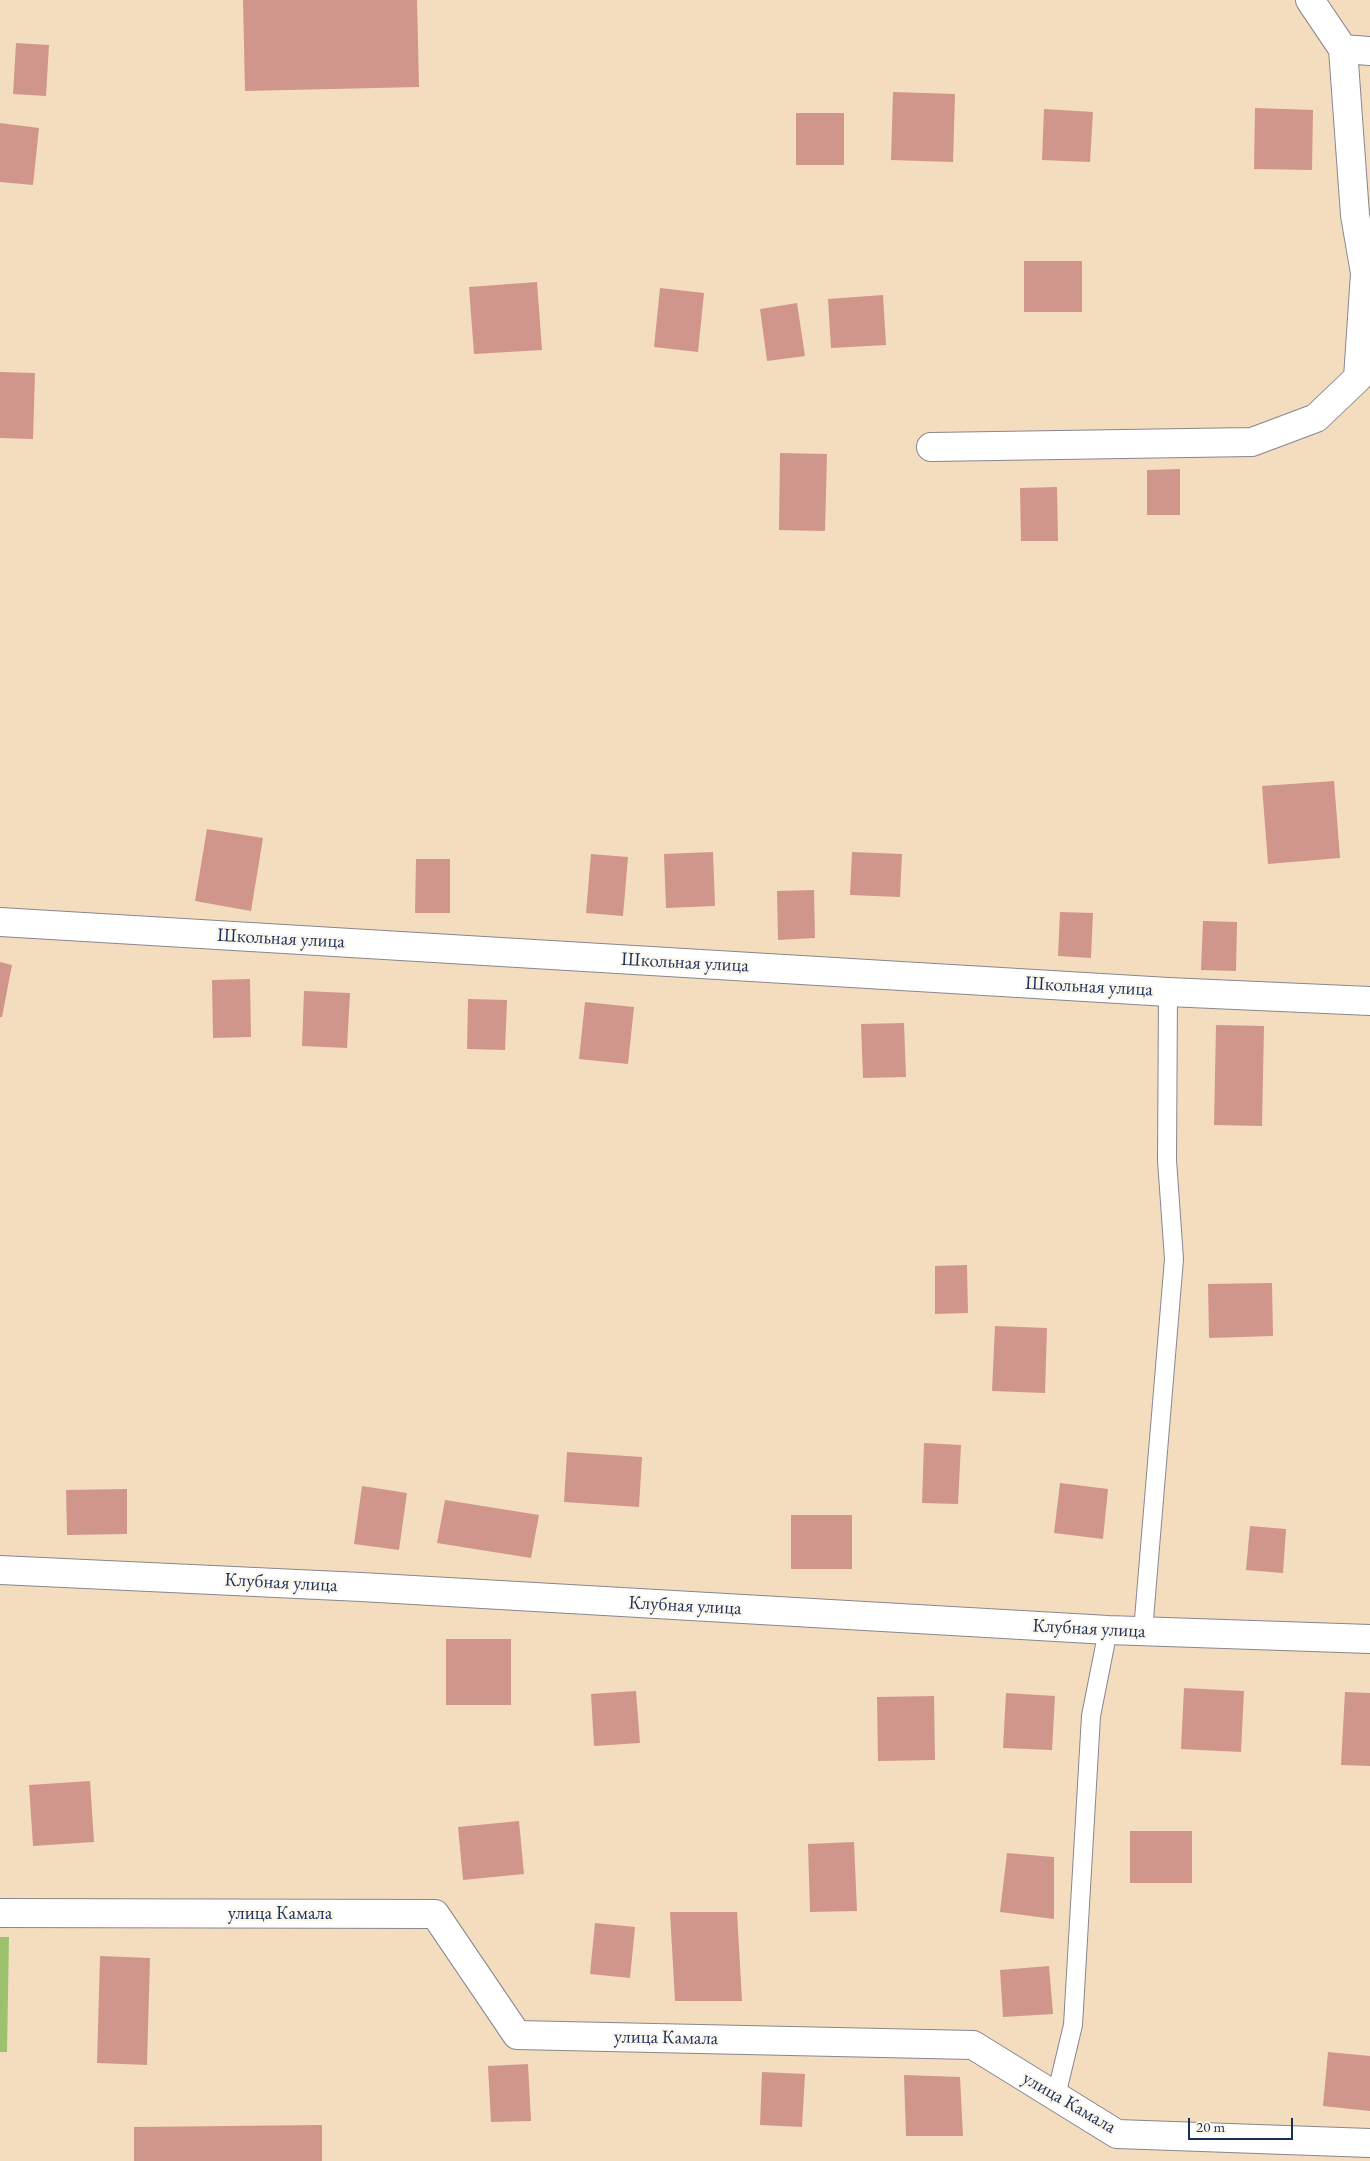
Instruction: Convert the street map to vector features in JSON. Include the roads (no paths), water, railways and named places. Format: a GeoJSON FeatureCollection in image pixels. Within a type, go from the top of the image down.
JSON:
{"type":"FeatureCollection","features":[{"type":"Feature","properties":{"kind":"street"},"geometry":{"type":"LineString","coordinates":[[931,447],[1252,442],[1316,418],[1358,378],[1368,273],[1355,215],[1343,49],[1310,0]]}},
{"type":"Feature","properties":{"kind":"street"},"geometry":{"type":"LineString","coordinates":[[1343,49],[1370,51]]}},
{"type":"Feature","properties":{"kind":"street","name":"Школьная улица"},"geometry":{"type":"LineString","coordinates":[[0,922],[1168,992],[1370,1001]]}},
{"type":"Feature","properties":{"kind":"street","name":"Клубная улица"},"geometry":{"type":"LineString","coordinates":[[0,1570],[371,1588],[1143,1632],[1370,1638]]}},
{"type":"Feature","properties":{"kind":"street","name":"улица Камала"},"geometry":{"type":"LineString","coordinates":[[0,1913],[435,1914],[517,2035],[973,2045],[1117,2134],[1370,2143]]}},
{"type":"Feature","properties":{"kind":"lane"},"geometry":{"type":"LineString","coordinates":[[1143,1632],[1174,1259],[1167,1160],[1168,992]]}},
{"type":"Feature","properties":{"kind":"lane"},"geometry":{"type":"LineString","coordinates":[[1056,2096],[1072,2025],[1091,1716],[1108,1630]]}}]}
